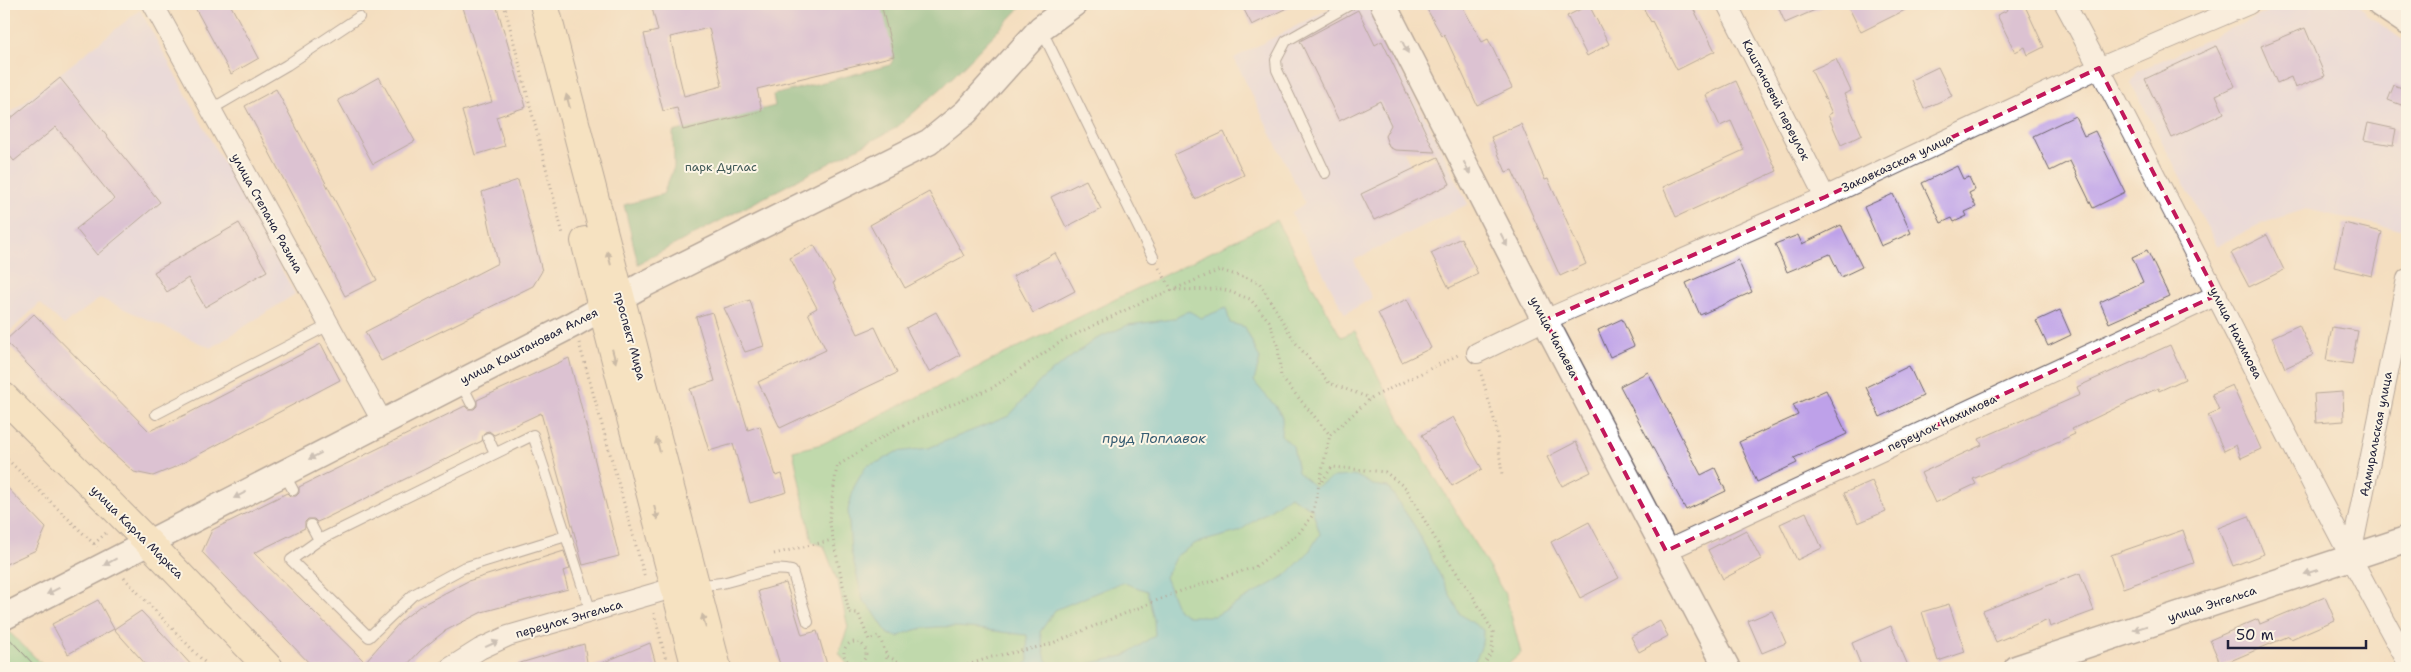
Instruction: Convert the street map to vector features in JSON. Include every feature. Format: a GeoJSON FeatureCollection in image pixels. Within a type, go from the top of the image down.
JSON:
{"type":"FeatureCollection","features":[{"type":"Feature","properties":{"kind":"main road","name":"проспект Мира"},"geometry":{"type":"LineString","coordinates":[[525,4],[611,303],[684,585],[696,668]]}},
{"type":"Feature","properties":{"kind":"main road","name":"проспект Мира"},"geometry":{"type":"LineString","coordinates":[[544,4],[611,303]]}},
{"type":"Feature","properties":{"kind":"main road","name":"улица Карла Маркса"},"geometry":{"type":"LineString","coordinates":[[4,397],[141,546],[248,668]]}},
{"type":"Feature","properties":{"kind":"main road","name":"улица Карла Маркса"},"geometry":{"type":"LineString","coordinates":[[4,420],[141,546],[269,668]]}},
{"type":"Feature","properties":{"kind":"main road","name":"проспект Мира"},"geometry":{"type":"LineString","coordinates":[[684,585],[717,668]]}},
{"type":"Feature","properties":{"kind":"street","name":"улица Степана Разина"},"geometry":{"type":"LineString","coordinates":[[153,4],[382,422]]}},
{"type":"Feature","properties":{"kind":"street","name":"улица Каштановая Аллея"},"geometry":{"type":"LineString","coordinates":[[4,617],[141,546],[288,481],[382,422],[466,392],[611,303],[929,142],[966,112],[1040,28],[1074,4]]}},
{"type":"Feature","properties":{"kind":"street","name":"улица Чапаева"},"geometry":{"type":"LineString","coordinates":[[1383,4],[1544,320],[1726,668]]}},
{"type":"Feature","properties":{"kind":"street","name":"Каштановый переулок"},"geometry":{"type":"LineString","coordinates":[[1727,4],[1825,197]]}},
{"type":"Feature","properties":{"kind":"street","name":"улица Нахимова"},"geometry":{"type":"LineString","coordinates":[[2065,4],[2217,295],[2350,559],[2407,662]]}},
{"type":"Feature","properties":{"kind":"street","name":"Закавказская улица"},"geometry":{"type":"LineString","coordinates":[[1477,353],[1544,320],[1825,197],[2100,68],[2249,4]]}},
{"type":"Feature","properties":{"kind":"street"},"geometry":{"type":"LineString","coordinates":[[2380,4],[2407,22]]}},
{"type":"Feature","properties":{"kind":"street","name":"Адмиральская улица"},"geometry":{"type":"LineString","coordinates":[[2350,559],[2407,279]]}},
{"type":"Feature","properties":{"kind":"street","name":"переулок Нахимова"},"geometry":{"type":"LineString","coordinates":[[1666,551],[2217,295]]}},
{"type":"Feature","properties":{"kind":"street","name":"улица Энгельса"},"geometry":{"type":"LineString","coordinates":[[2017,668],[2407,539]]}},
{"type":"Feature","properties":{"kind":"street","name":"переулок Энгельса"},"geometry":{"type":"LineString","coordinates":[[450,668],[480,649],[508,636],[684,585]]}},
{"type":"Feature","properties":{"kind":"lane"},"geometry":{"type":"LineString","coordinates":[[1325,173],[1278,70],[1276,60],[1286,41],[1352,4]]}},
{"type":"Feature","properties":{"kind":"lane"},"geometry":{"type":"LineString","coordinates":[[210,110],[287,65],[359,17]]}},
{"type":"Feature","properties":{"kind":"lane"},"geometry":{"type":"LineString","coordinates":[[1040,28],[1153,257]]}},
{"type":"Feature","properties":{"kind":"lane"},"geometry":{"type":"LineString","coordinates":[[156,414],[329,325]]}},
{"type":"Feature","properties":{"kind":"lane"},"geometry":{"type":"LineString","coordinates":[[566,536],[463,568],[413,595],[369,638],[291,560],[319,540],[533,435],[591,612]]}},
{"type":"Feature","properties":{"kind":"lane"},"geometry":{"type":"LineString","coordinates":[[488,438],[495,453]]}},
{"type":"Feature","properties":{"kind":"lane"},"geometry":{"type":"LineString","coordinates":[[311,525],[319,540]]}},
{"type":"Feature","properties":{"kind":"lane"},"geometry":{"type":"LineString","coordinates":[[684,585],[710,586],[778,568],[792,571],[808,622]]}},
{"type":"Feature","properties":{"kind":"path"},"geometry":{"type":"LineString","coordinates":[[1153,257],[1172,290]]}},
{"type":"Feature","properties":{"kind":"path"},"geometry":{"type":"LineString","coordinates":[[869,640],[858,613],[849,613],[829,520],[837,466],[896,428],[992,388],[1062,341],[1144,301],[1220,270],[1259,282],[1295,342],[1329,383],[1371,398]]}},
{"type":"Feature","properties":{"kind":"path"},"geometry":{"type":"LineString","coordinates":[[1172,290],[1222,289],[1250,299],[1269,322],[1278,347],[1281,377],[1330,435]]}},
{"type":"Feature","properties":{"kind":"path"},"geometry":{"type":"LineString","coordinates":[[958,668],[1024,648],[1048,645],[1175,593],[1255,568],[1299,533],[1312,516],[1330,435],[1371,398],[1475,347],[1482,382],[1496,426],[1502,474]]}},
{"type":"Feature","properties":{"kind":"path"},"geometry":{"type":"LineString","coordinates":[[1321,481],[1332,467],[1363,472],[1386,472],[1406,488],[1493,632],[1492,652],[1482,668]]}},
{"type":"Feature","properties":{"kind":"path"},"geometry":{"type":"LineString","coordinates":[[862,645],[879,636],[887,656],[911,668]]}},
{"type":"Feature","properties":{"kind":"path"},"geometry":{"type":"LineString","coordinates":[[856,642],[862,645],[866,651],[865,659],[859,664],[848,662],[844,656],[846,646],[856,642]]}},
{"type":"Feature","properties":{"kind":"path"},"geometry":{"type":"LineString","coordinates":[[882,668],[887,656]]}},
{"type":"Feature","properties":{"kind":"highlighted area"},"geometry":{"type":"Polygon","coordinates":[[[2099,68],[2217,295],[1666,551],[1545,320],[1825,197],[2099,68]]]}},
{"type":"Feature","properties":{"kind":"shaded area"},"geometry":{"type":"Polygon","coordinates":[[[1339,4],[1369,4],[1468,204],[1354,260],[1372,298],[1345,314],[1291,213],[1305,203],[1234,58],[1339,4]],[[1358,10],[1299,38],[1339,121],[1380,101],[1392,127],[1386,131],[1387,145],[1395,150],[1403,149],[1412,169],[1362,194],[1375,220],[1450,184],[1382,42],[1375,45],[1358,10]]]}},
{"type":"Feature","properties":{"kind":"shaded area"},"geometry":{"type":"Polygon","coordinates":[[[2285,4],[2358,4],[2366,14],[2407,43],[2407,90],[2394,85],[2388,99],[2404,106],[2407,97],[2407,207],[2401,230],[2306,209],[2260,224],[2217,246],[2131,83],[2138,71],[2285,4]],[[2305,28],[2262,46],[2291,77],[2295,88],[2325,75],[2305,28]],[[2368,124],[2365,140],[2393,145],[2396,129],[2368,124]]]}},
{"type":"Feature","properties":{"kind":"shaded area"},"geometry":{"type":"Polygon","coordinates":[[[140,10],[295,294],[211,348],[100,298],[64,325],[40,303],[4,337],[4,118],[140,10]]]}},
{"type":"Feature","properties":{"kind":"green space","name":"парк Дуглас"},"geometry":{"type":"Polygon","coordinates":[[[880,4],[1024,4],[944,86],[896,128],[638,264],[624,205],[663,194],[674,167],[673,132],[775,106],[773,95],[890,65],[893,60],[880,4]]]}},
{"type":"Feature","properties":{"kind":"green space","name":"пруд Поплавок"},"geometry":{"type":"Polygon","coordinates":[[[1276,220],[1341,337],[1355,331],[1399,417],[1506,596],[1521,653],[1504,668],[849,667],[839,653],[848,627],[838,583],[824,546],[812,542],[793,451],[822,444],[1276,220]]]}},
{"type":"Feature","properties":{"kind":"green space"},"geometry":{"type":"Polygon","coordinates":[[[4,627],[46,668],[4,668],[4,627]]]}},
{"type":"Feature","properties":{"kind":"water","name":"пруд Поплавок"},"geometry":{"type":"Polygon","coordinates":[[[1226,308],[1230,323],[1245,327],[1260,359],[1254,381],[1281,414],[1281,435],[1293,446],[1298,472],[1315,487],[1334,477],[1357,476],[1373,485],[1388,487],[1414,525],[1460,614],[1483,630],[1480,651],[1475,660],[1467,668],[1068,668],[1124,656],[1155,635],[1154,620],[1147,591],[1122,582],[1055,610],[1040,632],[1046,660],[1055,668],[1021,668],[1028,661],[1027,635],[961,627],[927,628],[911,631],[898,637],[888,634],[873,611],[863,601],[851,551],[848,510],[854,487],[866,466],[881,461],[896,452],[928,448],[1009,416],[1042,379],[1094,340],[1128,325],[1173,319],[1189,311],[1201,318],[1226,308]],[[1290,496],[1238,532],[1196,543],[1176,556],[1165,577],[1178,610],[1188,616],[1215,616],[1286,575],[1308,553],[1320,534],[1312,509],[1290,496]]]}},
{"type":"Feature","properties":{"kind":"building"},"geometry":{"type":"Polygon","coordinates":[[[193,4],[230,4],[259,58],[231,74],[193,4]]]}},
{"type":"Feature","properties":{"kind":"building"},"geometry":{"type":"Polygon","coordinates":[[[462,4],[496,4],[526,107],[496,117],[505,146],[475,155],[462,111],[492,102],[462,4]]]}},
{"type":"Feature","properties":{"kind":"building"},"geometry":{"type":"Polygon","coordinates":[[[671,4],[881,4],[894,56],[757,89],[762,111],[683,130],[677,108],[663,111],[644,34],[658,31],[652,8],[671,4]],[[709,28],[670,37],[684,96],[722,86],[709,28]]]}},
{"type":"Feature","properties":{"kind":"building"},"geometry":{"type":"Polygon","coordinates":[[[1241,4],[1295,4],[1252,25],[1241,4]]]}},
{"type":"Feature","properties":{"kind":"building"},"geometry":{"type":"Polygon","coordinates":[[[1424,4],[1461,4],[1482,42],[1488,39],[1512,88],[1477,105],[1444,34],[1442,36],[1424,4]]]}},
{"type":"Feature","properties":{"kind":"building"},"geometry":{"type":"Polygon","coordinates":[[[1641,4],[1691,4],[1715,51],[1677,70],[1652,21],[1641,4]]]}},
{"type":"Feature","properties":{"kind":"building"},"geometry":{"type":"Polygon","coordinates":[[[1777,4],[1829,4],[1785,23],[1777,4]]]}},
{"type":"Feature","properties":{"kind":"building"},"geometry":{"type":"Polygon","coordinates":[[[1847,4],[1917,4],[1861,32],[1847,4]]]}},
{"type":"Feature","properties":{"kind":"building"},"geometry":{"type":"Polygon","coordinates":[[[2005,4],[2024,4],[2044,47],[2028,55],[2025,47],[2015,52],[1997,15],[2008,10],[2005,4]]]}},
{"type":"Feature","properties":{"kind":"building"},"geometry":{"type":"Polygon","coordinates":[[[1589,5],[1609,44],[1587,56],[1567,16],[1589,5]]]}},
{"type":"Feature","properties":{"kind":"building"},"geometry":{"type":"Polygon","coordinates":[[[1358,10],[1375,45],[1382,41],[1435,152],[1395,150],[1389,147],[1385,136],[1391,125],[1380,101],[1339,121],[1300,41],[1358,10]]]}},
{"type":"Feature","properties":{"kind":"building"},"geometry":{"type":"Polygon","coordinates":[[[2305,28],[2325,76],[2295,88],[2291,77],[2277,83],[2261,46],[2305,28]]]}},
{"type":"Feature","properties":{"kind":"building"},"geometry":{"type":"Polygon","coordinates":[[[2216,46],[2235,86],[2216,95],[2224,113],[2172,138],[2145,79],[2216,46]]]}},
{"type":"Feature","properties":{"kind":"building"},"geometry":{"type":"Polygon","coordinates":[[[1836,59],[1851,91],[1844,94],[1862,135],[1841,145],[1828,115],[1832,113],[1811,70],[1836,59]]]}},
{"type":"Feature","properties":{"kind":"building"},"geometry":{"type":"Polygon","coordinates":[[[1938,67],[1952,96],[1924,109],[1911,80],[1938,67]]]}},
{"type":"Feature","properties":{"kind":"building"},"geometry":{"type":"Polygon","coordinates":[[[379,77],[415,141],[373,164],[338,100],[379,77]]]}},
{"type":"Feature","properties":{"kind":"building"},"geometry":{"type":"Polygon","coordinates":[[[60,78],[160,202],[97,255],[76,229],[114,199],[56,127],[14,161],[4,149],[4,124],[60,78]]]}},
{"type":"Feature","properties":{"kind":"building"},"geometry":{"type":"Polygon","coordinates":[[[1736,81],[1777,171],[1676,217],[1663,187],[1744,150],[1731,121],[1720,126],[1706,95],[1736,81]]]}},
{"type":"Feature","properties":{"kind":"building"},"geometry":{"type":"Polygon","coordinates":[[[2394,85],[2407,90],[2404,106],[2388,100],[2394,85]]]}},
{"type":"Feature","properties":{"kind":"building"},"geometry":{"type":"Polygon","coordinates":[[[276,89],[377,280],[345,296],[245,106],[276,89]]]}},
{"type":"Feature","properties":{"kind":"building"},"geometry":{"type":"Polygon","coordinates":[[[2075,116],[2084,136],[2095,131],[2125,192],[2093,208],[2070,161],[2050,171],[2033,136],[2075,116]]]}},
{"type":"Feature","properties":{"kind":"building"},"geometry":{"type":"Polygon","coordinates":[[[2368,123],[2396,129],[2393,145],[2364,140],[2368,123]]]}},
{"type":"Feature","properties":{"kind":"building"},"geometry":{"type":"Polygon","coordinates":[[[1521,124],[1545,180],[1548,179],[1586,264],[1560,276],[1512,170],[1506,172],[1491,137],[1521,124]]]}},
{"type":"Feature","properties":{"kind":"building"},"geometry":{"type":"Polygon","coordinates":[[[1224,132],[1244,175],[1195,199],[1174,155],[1224,132]]]}},
{"type":"Feature","properties":{"kind":"building"},"geometry":{"type":"Polygon","coordinates":[[[1438,157],[1450,184],[1374,220],[1361,194],[1438,157]]]}},
{"type":"Feature","properties":{"kind":"building"},"geometry":{"type":"Polygon","coordinates":[[[1957,166],[1963,179],[1969,177],[1975,190],[1969,193],[1976,207],[1965,212],[1967,216],[1954,222],[1952,218],[1941,223],[1922,183],[1957,166]]]}},
{"type":"Feature","properties":{"kind":"building"},"geometry":{"type":"Polygon","coordinates":[[[518,180],[542,271],[533,286],[381,361],[365,332],[498,263],[482,192],[518,180]]]}},
{"type":"Feature","properties":{"kind":"building"},"geometry":{"type":"Polygon","coordinates":[[[1086,180],[1101,209],[1066,227],[1051,197],[1086,180]]]}},
{"type":"Feature","properties":{"kind":"building"},"geometry":{"type":"Polygon","coordinates":[[[929,192],[964,256],[905,288],[870,225],[929,192]]]}},
{"type":"Feature","properties":{"kind":"building"},"geometry":{"type":"Polygon","coordinates":[[[1893,194],[1911,233],[1881,246],[1864,207],[1893,194]]]}},
{"type":"Feature","properties":{"kind":"building"},"geometry":{"type":"Polygon","coordinates":[[[239,223],[267,271],[205,307],[188,278],[167,292],[154,272],[239,223]]]}},
{"type":"Feature","properties":{"kind":"building"},"geometry":{"type":"Polygon","coordinates":[[[2344,223],[2382,232],[2372,276],[2334,267],[2344,223]]]}},
{"type":"Feature","properties":{"kind":"building"},"geometry":{"type":"Polygon","coordinates":[[[1841,225],[1862,267],[1841,277],[1830,254],[1787,272],[1775,244],[1798,235],[1802,244],[1841,225]]]}},
{"type":"Feature","properties":{"kind":"building"},"geometry":{"type":"Polygon","coordinates":[[[2267,235],[2284,270],[2249,287],[2231,253],[2267,235]]]}},
{"type":"Feature","properties":{"kind":"building"},"geometry":{"type":"Polygon","coordinates":[[[1461,238],[1478,274],[1449,288],[1431,253],[1461,238]]]}},
{"type":"Feature","properties":{"kind":"building"},"geometry":{"type":"Polygon","coordinates":[[[814,245],[835,282],[833,283],[858,334],[875,327],[897,373],[780,428],[758,382],[826,350],[808,313],[817,308],[790,258],[814,245]]]}},
{"type":"Feature","properties":{"kind":"building"},"geometry":{"type":"Polygon","coordinates":[[[2147,250],[2169,296],[2109,323],[2100,302],[2143,282],[2132,257],[2147,250]]]}},
{"type":"Feature","properties":{"kind":"building"},"geometry":{"type":"Polygon","coordinates":[[[1055,253],[1075,291],[1033,313],[1013,276],[1055,253]]]}},
{"type":"Feature","properties":{"kind":"building"},"geometry":{"type":"Polygon","coordinates":[[[1738,260],[1752,292],[1700,315],[1686,283],[1738,260]]]}},
{"type":"Feature","properties":{"kind":"building"},"geometry":{"type":"Polygon","coordinates":[[[1407,299],[1431,348],[1402,362],[1378,313],[1407,299]]]}},
{"type":"Feature","properties":{"kind":"building"},"geometry":{"type":"Polygon","coordinates":[[[750,300],[764,346],[745,352],[724,308],[750,300]]]}},
{"type":"Feature","properties":{"kind":"building"},"geometry":{"type":"Polygon","coordinates":[[[2060,310],[2071,335],[2048,346],[2036,321],[2060,310]]]}},
{"type":"Feature","properties":{"kind":"building"},"geometry":{"type":"Polygon","coordinates":[[[712,312],[748,430],[760,426],[776,476],[782,474],[787,492],[750,503],[733,444],[709,451],[690,389],[715,381],[696,317],[712,312]]]}},
{"type":"Feature","properties":{"kind":"building"},"geometry":{"type":"Polygon","coordinates":[[[936,312],[960,355],[929,372],[906,328],[936,312]]]}},
{"type":"Feature","properties":{"kind":"building"},"geometry":{"type":"Polygon","coordinates":[[[34,314],[149,431],[187,414],[321,344],[340,380],[175,467],[153,476],[134,472],[113,453],[5,341],[34,314]]]}},
{"type":"Feature","properties":{"kind":"building"},"geometry":{"type":"Polygon","coordinates":[[[1622,319],[1634,346],[1610,357],[1598,330],[1622,319]]]}},
{"type":"Feature","properties":{"kind":"building"},"geometry":{"type":"Polygon","coordinates":[[[2299,325],[2313,355],[2285,368],[2272,337],[2299,325]]]}},
{"type":"Feature","properties":{"kind":"building"},"geometry":{"type":"Polygon","coordinates":[[[2332,327],[2358,331],[2352,364],[2326,360],[2332,327]]]}},
{"type":"Feature","properties":{"kind":"building"},"geometry":{"type":"Polygon","coordinates":[[[2170,345],[2185,379],[2159,391],[2158,388],[2072,429],[2075,434],[1973,479],[1976,484],[1935,503],[1921,473],[1982,445],[1979,439],[2080,395],[2077,387],[2170,345]]]}},
{"type":"Feature","properties":{"kind":"building"},"geometry":{"type":"Polygon","coordinates":[[[569,358],[619,556],[583,565],[541,413],[494,435],[489,431],[485,432],[482,441],[324,519],[317,522],[314,519],[308,519],[305,522],[305,528],[254,553],[365,662],[401,621],[420,606],[468,581],[564,551],[570,569],[563,571],[568,589],[482,612],[445,631],[421,650],[404,668],[314,668],[202,552],[212,530],[287,493],[290,496],[296,496],[299,493],[299,487],[465,406],[468,409],[474,409],[477,406],[477,400],[569,358]]]}},
{"type":"Feature","properties":{"kind":"building"},"geometry":{"type":"Polygon","coordinates":[[[1909,366],[1923,396],[1880,417],[1866,387],[1909,366]]]}},
{"type":"Feature","properties":{"kind":"building"},"geometry":{"type":"Polygon","coordinates":[[[1648,372],[1701,475],[1715,468],[1726,491],[1686,510],[1620,386],[1648,372]]]}},
{"type":"Feature","properties":{"kind":"building"},"geometry":{"type":"Polygon","coordinates":[[[2232,385],[2261,449],[2241,458],[2236,445],[2224,451],[2208,415],[2219,410],[2212,394],[2232,385]]]}},
{"type":"Feature","properties":{"kind":"building"},"geometry":{"type":"Polygon","coordinates":[[[1826,390],[1847,434],[1794,458],[1797,463],[1757,482],[1739,442],[1798,415],[1793,405],[1826,390]]]}},
{"type":"Feature","properties":{"kind":"building"},"geometry":{"type":"Polygon","coordinates":[[[2343,392],[2344,421],[2316,423],[2314,394],[2343,392]]]}},
{"type":"Feature","properties":{"kind":"building"},"geometry":{"type":"Polygon","coordinates":[[[1453,417],[1482,469],[1452,486],[1422,435],[1453,417]]]}},
{"type":"Feature","properties":{"kind":"building"},"geometry":{"type":"Polygon","coordinates":[[[1576,442],[1591,472],[1562,486],[1547,457],[1576,442]]]}},
{"type":"Feature","properties":{"kind":"building"},"geometry":{"type":"Polygon","coordinates":[[[1872,481],[1886,511],[1858,523],[1844,493],[1872,481]]]}},
{"type":"Feature","properties":{"kind":"building"},"geometry":{"type":"Polygon","coordinates":[[[4,484],[46,528],[36,550],[4,565],[4,484]]]}},
{"type":"Feature","properties":{"kind":"building"},"geometry":{"type":"Polygon","coordinates":[[[1806,512],[1822,548],[1797,560],[1780,524],[1806,512]]]}},
{"type":"Feature","properties":{"kind":"building"},"geometry":{"type":"Polygon","coordinates":[[[2249,516],[2264,554],[2233,566],[2218,528],[2249,516]]]}},
{"type":"Feature","properties":{"kind":"building"},"geometry":{"type":"Polygon","coordinates":[[[1589,522],[1619,578],[1580,598],[1551,542],[1589,522]]]}},
{"type":"Feature","properties":{"kind":"building"},"geometry":{"type":"Polygon","coordinates":[[[1746,530],[1761,559],[1723,579],[1708,550],[1746,530]]]}},
{"type":"Feature","properties":{"kind":"building"},"geometry":{"type":"Polygon","coordinates":[[[2183,530],[2194,563],[2123,588],[2111,555],[2183,530]]]}},
{"type":"Feature","properties":{"kind":"building"},"geometry":{"type":"Polygon","coordinates":[[[2080,573],[2094,611],[2050,627],[2048,620],[1996,642],[1983,611],[2080,573]]]}},
{"type":"Feature","properties":{"kind":"building"},"geometry":{"type":"Polygon","coordinates":[[[786,583],[802,635],[817,631],[828,668],[781,668],[758,591],[786,583]]]}},
{"type":"Feature","properties":{"kind":"building"},"geometry":{"type":"Polygon","coordinates":[[[2325,597],[2335,620],[2291,639],[2289,636],[2221,665],[2210,640],[2258,619],[2260,624],[2325,597]]]}},
{"type":"Feature","properties":{"kind":"building"},"geometry":{"type":"Polygon","coordinates":[[[98,600],[114,629],[68,654],[52,624],[98,600]]]}},
{"type":"Feature","properties":{"kind":"building"},"geometry":{"type":"Polygon","coordinates":[[[1949,604],[1965,652],[1938,661],[1922,612],[1949,604]]]}},
{"type":"Feature","properties":{"kind":"building"},"geometry":{"type":"Polygon","coordinates":[[[141,611],[194,668],[149,668],[114,629],[141,611]]]}},
{"type":"Feature","properties":{"kind":"building"},"geometry":{"type":"Polygon","coordinates":[[[1772,611],[1786,643],[1762,653],[1748,621],[1772,611]]]}},
{"type":"Feature","properties":{"kind":"building"},"geometry":{"type":"Polygon","coordinates":[[[1660,621],[1668,636],[1639,652],[1631,637],[1660,621]]]}},
{"type":"Feature","properties":{"kind":"building"},"geometry":{"type":"Polygon","coordinates":[[[1891,626],[1909,668],[1862,668],[1852,643],[1891,626]]]}},
{"type":"Feature","properties":{"kind":"building"},"geometry":{"type":"Polygon","coordinates":[[[650,643],[657,668],[590,668],[650,643]]]}},
{"type":"Feature","properties":{"kind":"building"},"geometry":{"type":"Polygon","coordinates":[[[584,644],[588,668],[518,668],[517,664],[584,644]]]}},
{"type":"Feature","properties":{"kind":"tram line"},"geometry":{"type":"LineString","coordinates":[[4,633],[37,668]]}}]}
